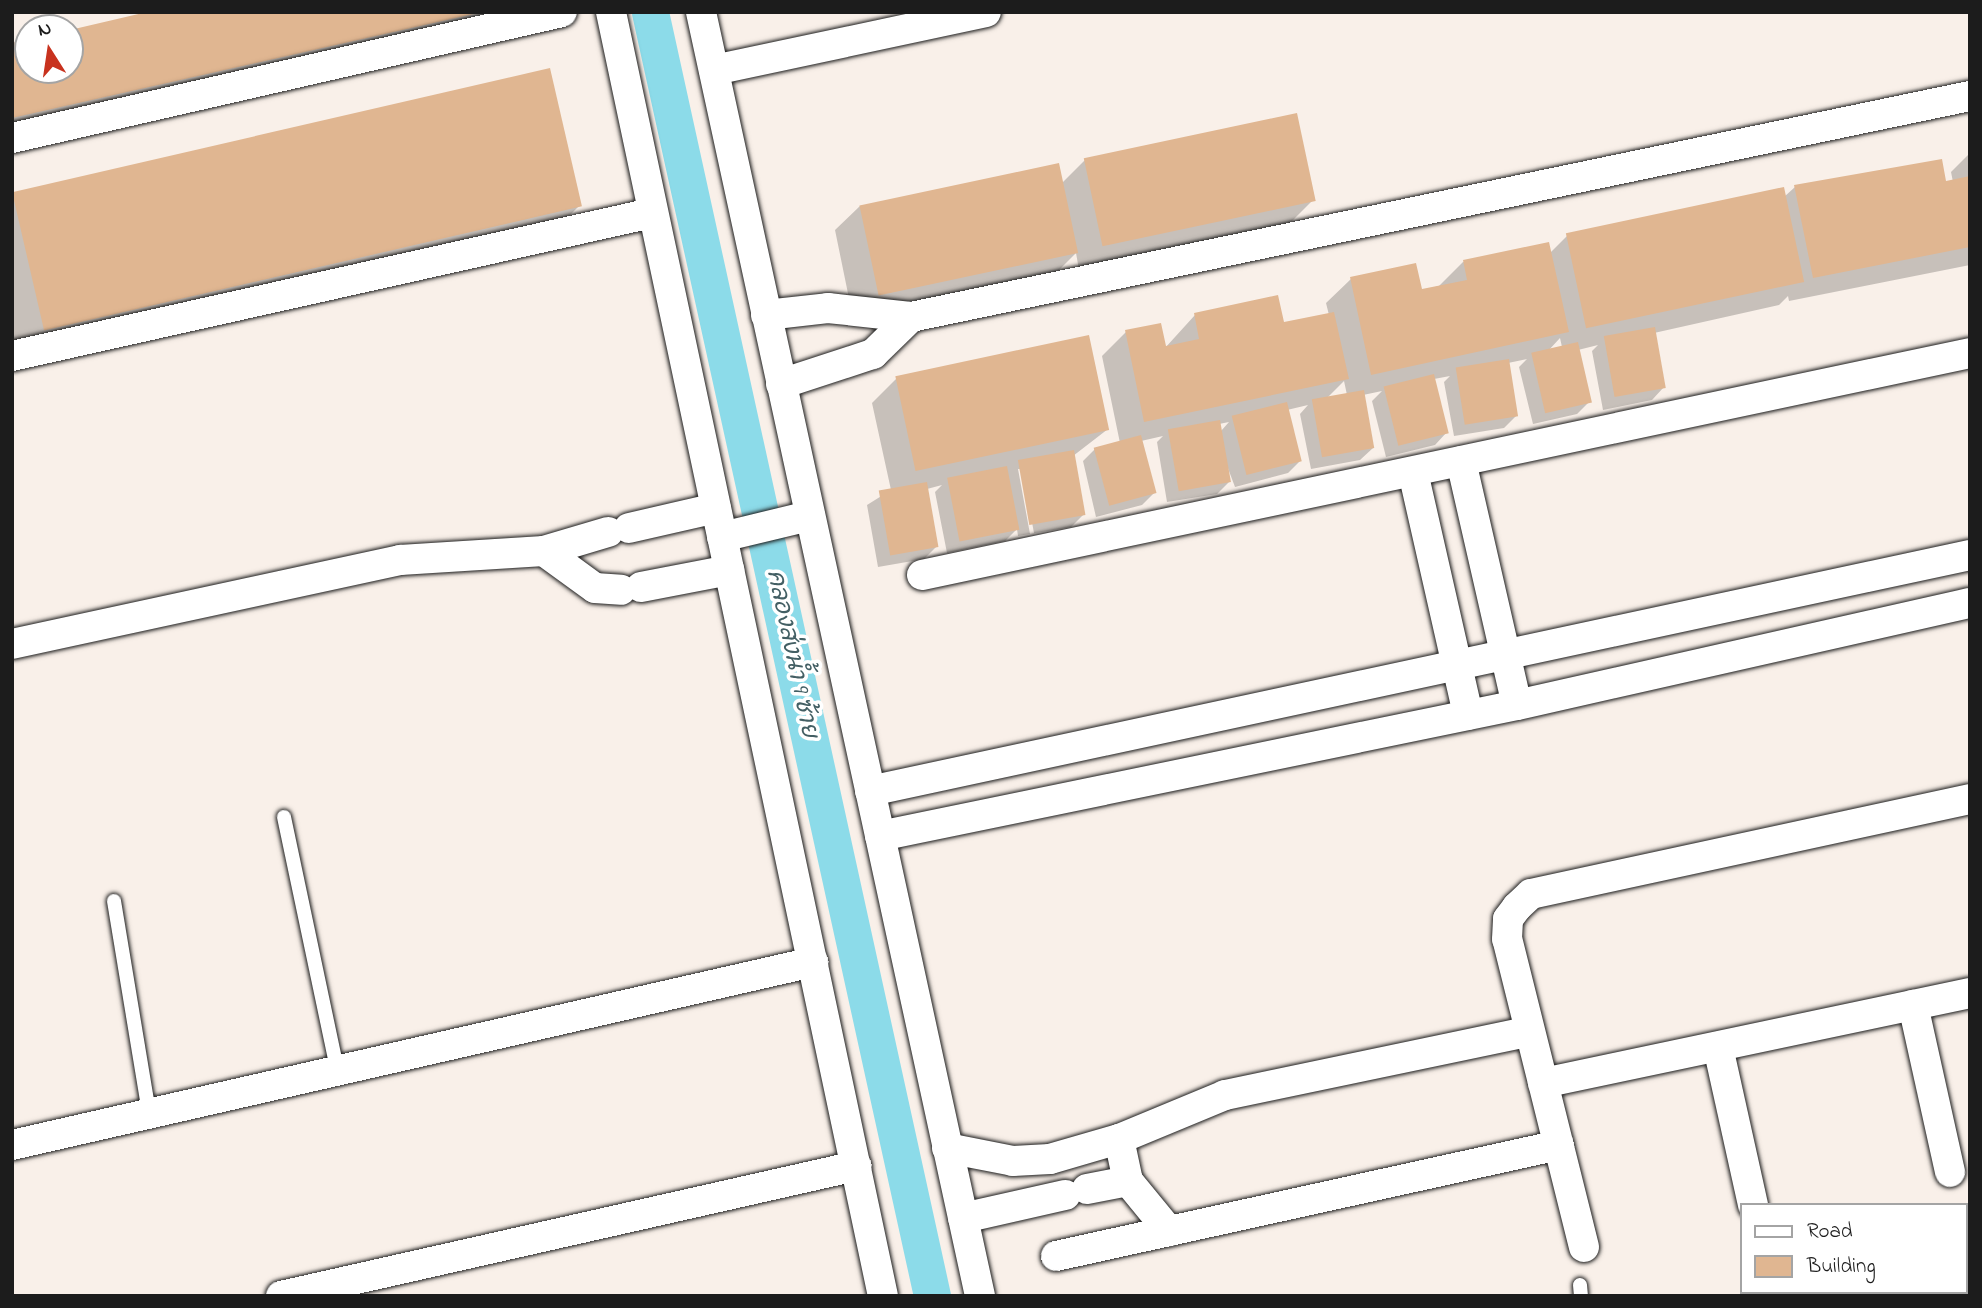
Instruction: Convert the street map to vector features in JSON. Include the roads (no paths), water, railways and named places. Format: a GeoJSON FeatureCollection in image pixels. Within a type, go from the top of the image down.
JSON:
{"type":"FeatureCollection","features":[{"type":"Feature","properties":{"kind":"street"},"geometry":{"type":"LineString","coordinates":[[12,138],[562,12]]}},
{"type":"Feature","properties":{"kind":"street"},"geometry":{"type":"LineString","coordinates":[[611,12],[652,214],[729,525],[730,570],[883,1296]]}},
{"type":"Feature","properties":{"kind":"street"},"geometry":{"type":"LineString","coordinates":[[701,12],[806,517],[870,791],[980,1296]]}},
{"type":"Feature","properties":{"kind":"street"},"geometry":{"type":"LineString","coordinates":[[714,70],[986,12]]}},
{"type":"Feature","properties":{"kind":"street"},"geometry":{"type":"LineString","coordinates":[[766,315],[828,308],[911,317],[1970,96]]}},
{"type":"Feature","properties":{"kind":"street"},"geometry":{"type":"LineString","coordinates":[[12,356],[652,214]]}},
{"type":"Feature","properties":{"kind":"street"},"geometry":{"type":"LineString","coordinates":[[780,384],[873,354],[911,317]]}},
{"type":"Feature","properties":{"kind":"street"},"geometry":{"type":"LineString","coordinates":[[922,575],[1970,353]]}},
{"type":"Feature","properties":{"kind":"street"},"geometry":{"type":"LineString","coordinates":[[1461,461],[1517,705]]}},
{"type":"Feature","properties":{"kind":"street"},"geometry":{"type":"LineString","coordinates":[[1413,472],[1468,715]]}},
{"type":"Feature","properties":{"kind":"street"},"geometry":{"type":"LineString","coordinates":[[12,644],[400,561],[544,551],[619,530],[729,525],[806,517]]}},
{"type":"Feature","properties":{"kind":"street"},"geometry":{"type":"LineString","coordinates":[[544,551],[595,588],[631,589],[730,570]]}},
{"type":"Feature","properties":{"kind":"street"},"geometry":{"type":"LineString","coordinates":[[870,791],[1970,555]]}},
{"type":"Feature","properties":{"kind":"street"},"geometry":{"type":"LineString","coordinates":[[880,836],[1517,705],[1970,603]]}},
{"type":"Feature","properties":{"kind":"street"},"geometry":{"type":"LineString","coordinates":[[1022,760],[1032,806]]}},
{"type":"Feature","properties":{"kind":"street"},"geometry":{"type":"LineString","coordinates":[[1584,1247],[1543,1083],[1527,1032],[1507,939],[1508,919],[1531,894],[1970,799]]}},
{"type":"Feature","properties":{"kind":"street"},"geometry":{"type":"LineString","coordinates":[[12,1145],[338,1073],[813,962]]}},
{"type":"Feature","properties":{"kind":"street"},"geometry":{"type":"LineString","coordinates":[[1543,1083],[1970,993]]}},
{"type":"Feature","properties":{"kind":"street"},"geometry":{"type":"LineString","coordinates":[[1913,1005],[1950,1172]]}},
{"type":"Feature","properties":{"kind":"street"},"geometry":{"type":"LineString","coordinates":[[947,1148],[1013,1161],[1050,1159],[1119,1139],[1225,1095],[1527,1032]]}},
{"type":"Feature","properties":{"kind":"street"},"geometry":{"type":"LineString","coordinates":[[1718,1047],[1753,1203]]}},
{"type":"Feature","properties":{"kind":"street"},"geometry":{"type":"LineString","coordinates":[[1119,1139],[1128,1181],[1169,1231]]}},
{"type":"Feature","properties":{"kind":"street"},"geometry":{"type":"LineString","coordinates":[[1056,1256],[1559,1145]]}},
{"type":"Feature","properties":{"kind":"street"},"geometry":{"type":"LineString","coordinates":[[281,1296],[856,1166]]}},
{"type":"Feature","properties":{"kind":"street"},"geometry":{"type":"LineString","coordinates":[[963,1218],[1128,1181]]}},
{"type":"Feature","properties":{"kind":"lane"},"geometry":{"type":"LineString","coordinates":[[284,817],[338,1073]]}},
{"type":"Feature","properties":{"kind":"lane"},"geometry":{"type":"LineString","coordinates":[[114,901],[149,1113]]}},
{"type":"Feature","properties":{"kind":"waterway","name":"คลองส่งน้ำ 9 ซ้าย"},"geometry":{"type":"LineString","coordinates":[[650,12],[932,1296]]}}]}
